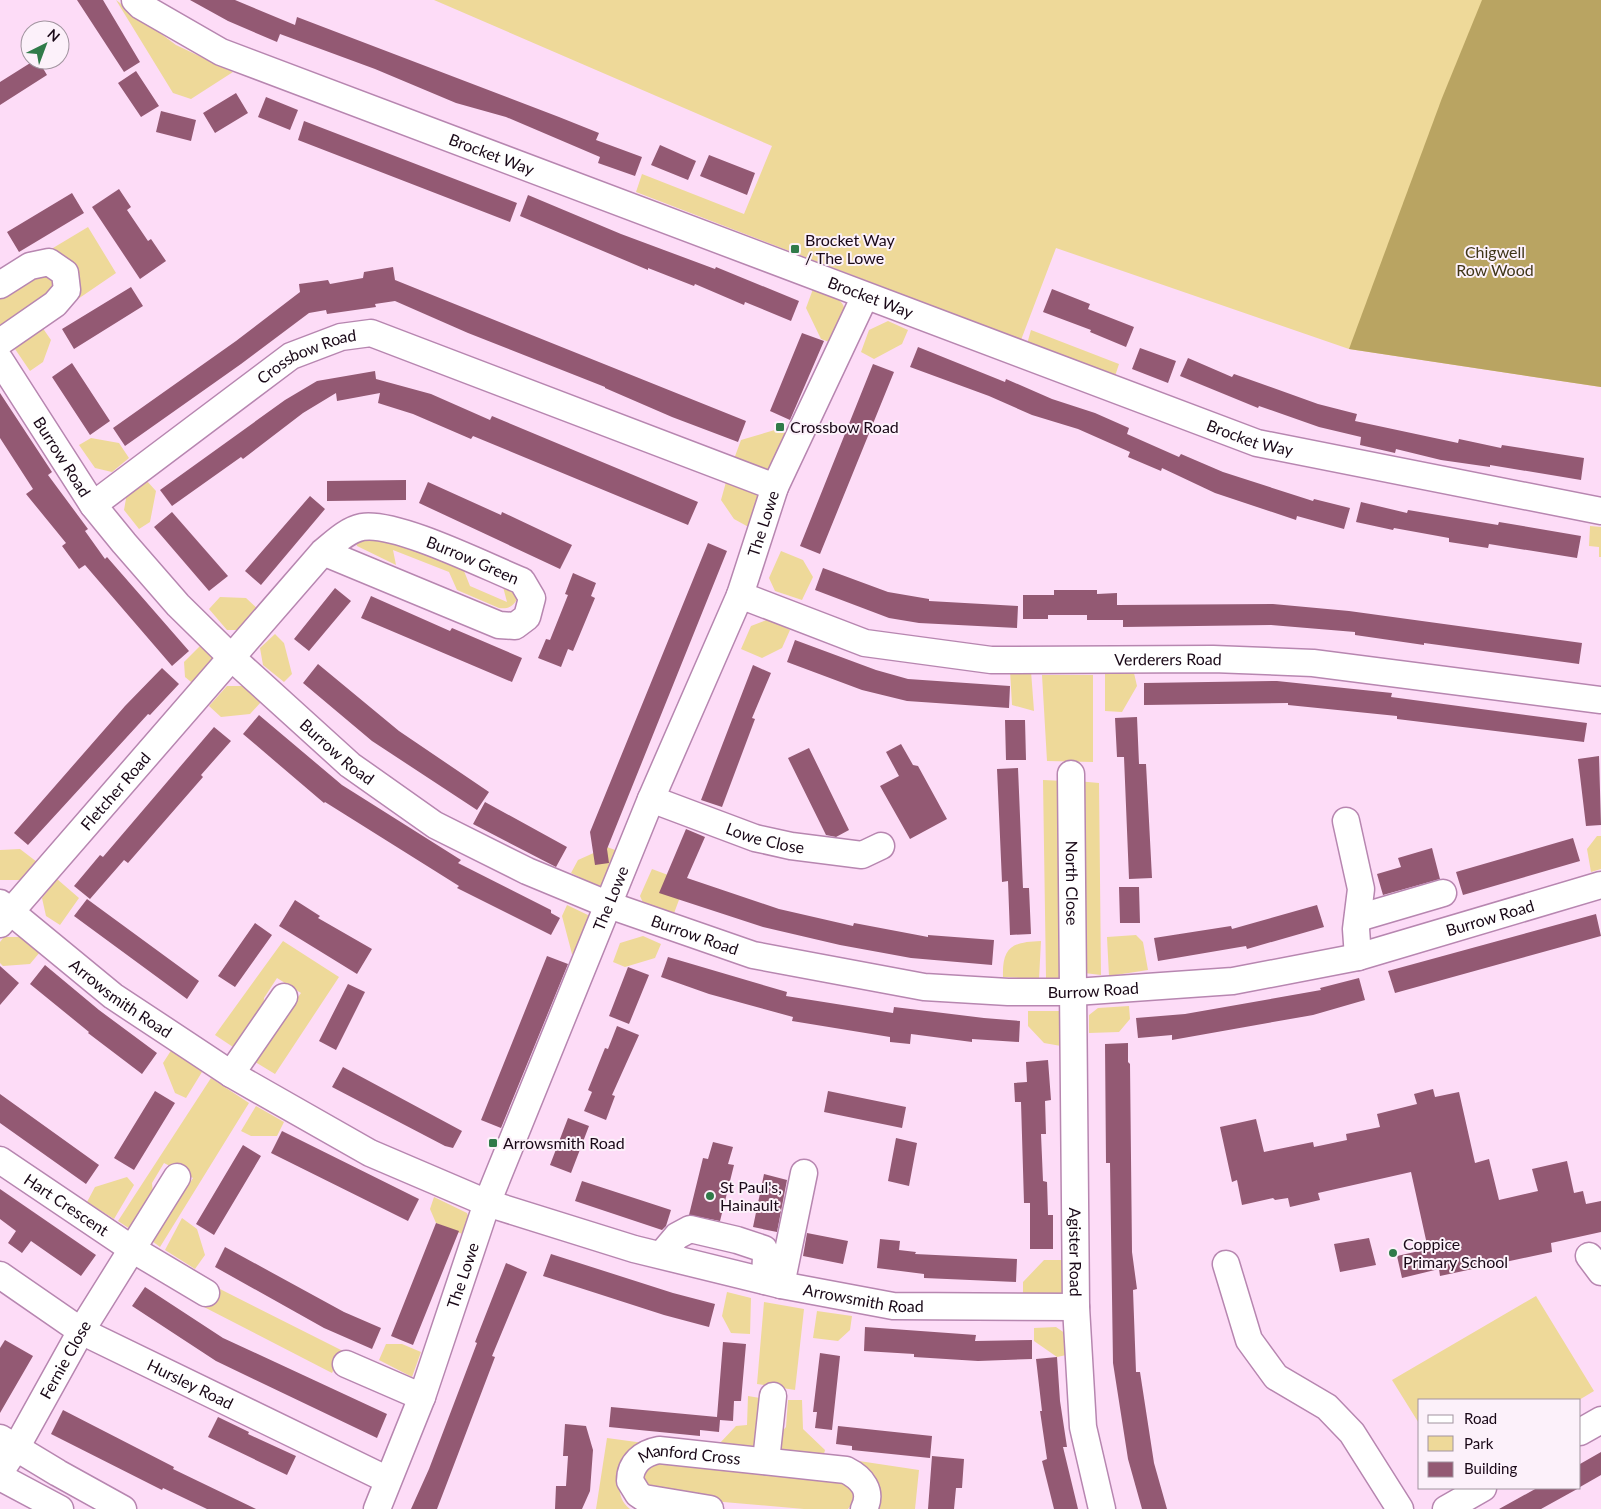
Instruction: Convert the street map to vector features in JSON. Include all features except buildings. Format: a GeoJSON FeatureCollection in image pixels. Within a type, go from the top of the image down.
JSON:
{"type":"FeatureCollection","features":[{"type":"Feature","properties":{"kind":"street","name":"Brocket Way"},"geometry":{"type":"LineString","coordinates":[[135,0],[141,6],[222,52],[1256,443],[1601,511]]}},
{"type":"Feature","properties":{"kind":"street"},"geometry":{"type":"LineString","coordinates":[[0,285],[30,266],[49,262],[65,273],[67,290],[55,304],[0,342]]}},
{"type":"Feature","properties":{"kind":"street","name":"The Lowe"},"geometry":{"type":"LineString","coordinates":[[377,1509],[422,1398],[487,1203],[651,799],[740,595],[775,487],[865,296]]}},
{"type":"Feature","properties":{"kind":"street","name":"Crossbow Road"},"geometry":{"type":"LineString","coordinates":[[94,505],[291,356],[340,337],[372,333],[775,487]]}},
{"type":"Feature","properties":{"kind":"street","name":"Burrow Road"},"geometry":{"type":"LineString","coordinates":[[0,360],[94,505],[178,605],[231,657],[350,765],[435,826],[527,870],[609,905],[754,955],[924,987],[1008,992],[1075,992],[1233,981],[1358,957],[1601,885]]}},
{"type":"Feature","properties":{"kind":"street","name":"Burrow Green"},"geometry":{"type":"LineString","coordinates":[[231,657],[323,552],[341,536],[362,527],[398,530],[522,581],[532,598],[527,617],[515,626],[499,625],[323,552]]}},
{"type":"Feature","properties":{"kind":"street","name":"Verderers Road"},"geometry":{"type":"LineString","coordinates":[[740,595],[865,643],[991,660],[1213,659],[1313,663],[1601,700]]}},
{"type":"Feature","properties":{"kind":"street","name":"Fletcher Road"},"geometry":{"type":"LineString","coordinates":[[3,913],[231,657]]}},
{"type":"Feature","properties":{"kind":"street","name":"North Close"},"geometry":{"type":"LineString","coordinates":[[1071,774],[1075,992]]}},
{"type":"Feature","properties":{"kind":"street","name":"Lowe Close"},"geometry":{"type":"LineString","coordinates":[[651,799],[762,830],[791,846],[862,854],[882,846]]}},
{"type":"Feature","properties":{"kind":"street"},"geometry":{"type":"LineString","coordinates":[[1346,821],[1361,889],[1356,929],[1358,957]]}},
{"type":"Feature","properties":{"kind":"street"},"geometry":{"type":"LineString","coordinates":[[1358,918],[1443,893]]}},
{"type":"Feature","properties":{"kind":"street","name":"Arrowsmith Road"},"geometry":{"type":"LineString","coordinates":[[3,913],[113,996],[231,1074],[370,1153],[487,1203],[661,1256],[773,1283],[893,1306],[1076,1307]]}},
{"type":"Feature","properties":{"kind":"street","name":"Agister Road"},"geometry":{"type":"LineString","coordinates":[[1075,992],[1076,1307],[1083,1426],[1102,1509]]}},
{"type":"Feature","properties":{"kind":"street"},"geometry":{"type":"LineString","coordinates":[[231,1074],[284,997]]}},
{"type":"Feature","properties":{"kind":"street","name":"Hart Crescent"},"geometry":{"type":"LineString","coordinates":[[0,1160],[132,1248],[206,1293]]}},
{"type":"Feature","properties":{"kind":"street"},"geometry":{"type":"LineString","coordinates":[[773,1283],[804,1172]]}},
{"type":"Feature","properties":{"kind":"street","name":"Fernie Close"},"geometry":{"type":"LineString","coordinates":[[0,1472],[8,1443],[177,1177]]}},
{"type":"Feature","properties":{"kind":"street"},"geometry":{"type":"LineString","coordinates":[[1226,1264],[1249,1340],[1276,1377],[1327,1407],[1352,1433],[1400,1509]]}},
{"type":"Feature","properties":{"kind":"street","name":"Hursley Road"},"geometry":{"type":"LineString","coordinates":[[0,1275],[81,1330],[388,1480]]}},
{"type":"Feature","properties":{"kind":"street"},"geometry":{"type":"LineString","coordinates":[[346,1364],[422,1398]]}},
{"type":"Feature","properties":{"kind":"street","name":"Manford Cross"},"geometry":{"type":"LineString","coordinates":[[766,1461],[773,1396]]}},
{"type":"Feature","properties":{"kind":"street"},"geometry":{"type":"LineString","coordinates":[[1581,1431],[1601,1420]]}},
{"type":"Feature","properties":{"kind":"street"},"geometry":{"type":"LineString","coordinates":[[8,1443],[123,1509]]}},
{"type":"Feature","properties":{"kind":"street","name":"Manford Cross"},"geometry":{"type":"LineString","coordinates":[[710,1509],[644,1498],[638,1494],[630,1481],[633,1467],[644,1454],[660,1450],[846,1470],[855,1475],[866,1490],[868,1500],[864,1509]]}},
{"type":"Feature","properties":{"kind":"street"},"geometry":{"type":"LineString","coordinates":[[0,1478],[60,1509]]}},
{"type":"Feature","properties":{"kind":"street"},"geometry":{"type":"LineString","coordinates":[[1446,1509],[1481,1489]]}},
{"type":"Feature","properties":{"kind":"green space"},"geometry":{"type":"Polygon","coordinates":[[[116,0],[176,45],[233,72],[191,99],[173,93],[116,0]]]}},
{"type":"Feature","properties":{"kind":"green space"},"geometry":{"type":"Polygon","coordinates":[[[434,0],[1601,0],[1601,387],[1349,349],[1056,248],[1021,340],[636,192],[642,174],[744,214],[772,146],[434,0]]]}},
{"type":"Feature","properties":{"kind":"green space","name":"Chigwell Row Wood"},"geometry":{"type":"Polygon","coordinates":[[[1482,0],[1601,0],[1601,387],[1349,349],[1442,98],[1482,0]]]}},
{"type":"Feature","properties":{"kind":"green space"},"geometry":{"type":"Polygon","coordinates":[[[88,227],[116,273],[75,301],[79,288],[48,251],[88,227]]]}},
{"type":"Feature","properties":{"kind":"green space"},"geometry":{"type":"Polygon","coordinates":[[[45,272],[55,278],[60,290],[4,326],[0,324],[0,298],[45,272]]]}},
{"type":"Feature","properties":{"kind":"green space"},"geometry":{"type":"Polygon","coordinates":[[[813,289],[835,297],[844,308],[843,323],[835,344],[821,339],[806,308],[813,289]]]}},
{"type":"Feature","properties":{"kind":"green space"},"geometry":{"type":"Polygon","coordinates":[[[888,321],[908,330],[902,344],[874,359],[861,352],[869,330],[888,321]]]}},
{"type":"Feature","properties":{"kind":"green space"},"geometry":{"type":"Polygon","coordinates":[[[42,327],[51,340],[43,362],[30,371],[15,349],[17,342],[42,327]]]}},
{"type":"Feature","properties":{"kind":"green space"},"geometry":{"type":"Polygon","coordinates":[[[1031,330],[1119,364],[1115,376],[1027,344],[1031,330]]]}},
{"type":"Feature","properties":{"kind":"green space"},"geometry":{"type":"Polygon","coordinates":[[[778,429],[791,434],[778,470],[766,472],[734,459],[741,440],[778,429]]]}},
{"type":"Feature","properties":{"kind":"green space"},"geometry":{"type":"Polygon","coordinates":[[[91,438],[119,443],[129,458],[112,472],[95,468],[79,445],[91,438]]]}},
{"type":"Feature","properties":{"kind":"green space"},"geometry":{"type":"Polygon","coordinates":[[[146,480],[156,491],[150,522],[139,529],[124,510],[127,493],[146,480]]]}},
{"type":"Feature","properties":{"kind":"green space"},"geometry":{"type":"Polygon","coordinates":[[[726,482],[757,493],[763,508],[754,530],[734,519],[721,500],[726,482]]]}},
{"type":"Feature","properties":{"kind":"green space"},"geometry":{"type":"Polygon","coordinates":[[[1590,526],[1601,527],[1601,557],[1599,557],[1599,547],[1589,546],[1590,526]]]}},
{"type":"Feature","properties":{"kind":"green space"},"geometry":{"type":"Polygon","coordinates":[[[372,536],[462,566],[470,586],[507,602],[502,583],[520,593],[517,600],[510,607],[499,608],[457,590],[449,572],[393,550],[396,565],[357,546],[356,543],[372,536]]]}},
{"type":"Feature","properties":{"kind":"green space"},"geometry":{"type":"Polygon","coordinates":[[[781,551],[803,560],[813,577],[802,600],[775,591],[769,578],[781,551]]]}},
{"type":"Feature","properties":{"kind":"green space"},"geometry":{"type":"Polygon","coordinates":[[[220,597],[246,598],[261,612],[245,630],[227,630],[209,609],[220,597]]]}},
{"type":"Feature","properties":{"kind":"green space"},"geometry":{"type":"Polygon","coordinates":[[[769,619],[790,630],[782,648],[762,658],[741,649],[751,626],[769,619]]]}},
{"type":"Feature","properties":{"kind":"green space"},"geometry":{"type":"Polygon","coordinates":[[[275,634],[284,643],[292,674],[284,682],[263,665],[260,648],[275,634]]]}},
{"type":"Feature","properties":{"kind":"green space"},"geometry":{"type":"Polygon","coordinates":[[[202,644],[210,651],[213,660],[196,686],[185,677],[184,662],[202,644]]]}},
{"type":"Feature","properties":{"kind":"green space"},"geometry":{"type":"Polygon","coordinates":[[[1010,670],[1031,671],[1034,711],[1012,705],[1010,670]]]}},
{"type":"Feature","properties":{"kind":"green space"},"geometry":{"type":"Polygon","coordinates":[[[1105,672],[1134,673],[1137,686],[1122,712],[1105,711],[1105,672]]]}},
{"type":"Feature","properties":{"kind":"green space"},"geometry":{"type":"Polygon","coordinates":[[[1042,675],[1093,675],[1093,762],[1047,761],[1042,675]]]}},
{"type":"Feature","properties":{"kind":"green space"},"geometry":{"type":"Polygon","coordinates":[[[227,686],[243,686],[261,702],[250,714],[221,717],[209,706],[227,686]]]}},
{"type":"Feature","properties":{"kind":"green space"},"geometry":{"type":"Polygon","coordinates":[[[1043,780],[1064,781],[1067,979],[1046,978],[1043,780]]]}},
{"type":"Feature","properties":{"kind":"green space"},"geometry":{"type":"Polygon","coordinates":[[[1077,781],[1099,783],[1101,975],[1084,973],[1077,781]]]}},
{"type":"Feature","properties":{"kind":"green space"},"geometry":{"type":"Polygon","coordinates":[[[1597,836],[1601,836],[1601,869],[1591,872],[1587,849],[1597,836]]]}},
{"type":"Feature","properties":{"kind":"green space"},"geometry":{"type":"Polygon","coordinates":[[[607,847],[626,854],[613,883],[597,886],[571,873],[578,860],[607,847]]]}},
{"type":"Feature","properties":{"kind":"green space"},"geometry":{"type":"Polygon","coordinates":[[[20,849],[37,862],[20,880],[0,880],[0,850],[20,849]]]}},
{"type":"Feature","properties":{"kind":"green space"},"geometry":{"type":"Polygon","coordinates":[[[652,869],[676,878],[683,889],[673,916],[645,907],[640,896],[652,869]]]}},
{"type":"Feature","properties":{"kind":"green space"},"geometry":{"type":"Polygon","coordinates":[[[57,879],[79,898],[60,925],[46,916],[42,898],[57,879]]]}},
{"type":"Feature","properties":{"kind":"green space"},"geometry":{"type":"Polygon","coordinates":[[[567,905],[590,916],[582,958],[572,954],[562,916],[567,905]]]}},
{"type":"Feature","properties":{"kind":"green space"},"geometry":{"type":"Polygon","coordinates":[[[1136,935],[1143,942],[1148,970],[1109,976],[1107,937],[1136,935]]]}},
{"type":"Feature","properties":{"kind":"green space"},"geometry":{"type":"Polygon","coordinates":[[[643,936],[661,944],[655,958],[625,967],[613,962],[620,943],[643,936]]]}},
{"type":"Feature","properties":{"kind":"green space"},"geometry":{"type":"Polygon","coordinates":[[[4,937],[23,937],[40,952],[30,964],[3,966],[0,963],[0,942],[4,937]]]}},
{"type":"Feature","properties":{"kind":"green space"},"geometry":{"type":"Polygon","coordinates":[[[283,941],[339,977],[275,1074],[252,1060],[301,993],[277,978],[264,998],[263,1015],[239,1051],[215,1035],[283,941]]]}},
{"type":"Feature","properties":{"kind":"green space"},"geometry":{"type":"Polygon","coordinates":[[[1041,941],[1039,979],[1003,977],[1004,959],[1011,948],[1023,943],[1041,941]]]}},
{"type":"Feature","properties":{"kind":"green space"},"geometry":{"type":"Polygon","coordinates":[[[1129,1006],[1130,1019],[1119,1032],[1089,1033],[1089,1015],[1098,1008],[1129,1006]]]}},
{"type":"Feature","properties":{"kind":"green space"},"geometry":{"type":"Polygon","coordinates":[[[1028,1011],[1060,1011],[1061,1046],[1044,1043],[1028,1026],[1028,1011]]]}},
{"type":"Feature","properties":{"kind":"green space"},"geometry":{"type":"Polygon","coordinates":[[[172,1049],[202,1072],[186,1098],[175,1093],[163,1063],[172,1049]]]}},
{"type":"Feature","properties":{"kind":"green space"},"geometry":{"type":"Polygon","coordinates":[[[211,1078],[249,1103],[160,1247],[148,1238],[169,1203],[178,1201],[193,1178],[164,1163],[152,1183],[153,1194],[130,1229],[118,1221],[211,1078]]]}},
{"type":"Feature","properties":{"kind":"green space"},"geometry":{"type":"Polygon","coordinates":[[[256,1106],[284,1122],[277,1136],[251,1136],[241,1131],[256,1106]]]}},
{"type":"Feature","properties":{"kind":"green space"},"geometry":{"type":"Polygon","coordinates":[[[127,1177],[134,1185],[114,1219],[87,1202],[95,1187],[127,1177]]]}},
{"type":"Feature","properties":{"kind":"green space"},"geometry":{"type":"Polygon","coordinates":[[[434,1197],[467,1213],[471,1224],[467,1236],[436,1223],[430,1209],[434,1197]]]}},
{"type":"Feature","properties":{"kind":"green space"},"geometry":{"type":"Polygon","coordinates":[[[182,1218],[197,1229],[205,1255],[195,1269],[165,1250],[182,1218]]]}},
{"type":"Feature","properties":{"kind":"green space"},"geometry":{"type":"Polygon","coordinates":[[[1044,1260],[1067,1260],[1069,1286],[1057,1299],[1023,1298],[1023,1282],[1044,1260]]]}},
{"type":"Feature","properties":{"kind":"green space"},"geometry":{"type":"Polygon","coordinates":[[[214,1286],[343,1351],[332,1373],[202,1306],[214,1286]]]}},
{"type":"Feature","properties":{"kind":"green space"},"geometry":{"type":"Polygon","coordinates":[[[727,1292],[751,1298],[750,1334],[731,1333],[722,1316],[727,1292]]]}},
{"type":"Feature","properties":{"kind":"green space"},"geometry":{"type":"Polygon","coordinates":[[[1536,1296],[1594,1391],[1581,1399],[1418,1399],[1418,1422],[1392,1380],[1536,1296]]]}},
{"type":"Feature","properties":{"kind":"green space"},"geometry":{"type":"Polygon","coordinates":[[[764,1302],[804,1309],[795,1390],[757,1384],[764,1302]]]}},
{"type":"Feature","properties":{"kind":"green space"},"geometry":{"type":"Polygon","coordinates":[[[817,1311],[852,1316],[850,1330],[838,1341],[813,1338],[817,1311]]]}},
{"type":"Feature","properties":{"kind":"green space"},"geometry":{"type":"Polygon","coordinates":[[[1056,1327],[1069,1336],[1071,1354],[1057,1357],[1034,1341],[1034,1328],[1056,1327]]]}},
{"type":"Feature","properties":{"kind":"green space"},"geometry":{"type":"Polygon","coordinates":[[[386,1344],[402,1344],[421,1352],[412,1377],[379,1360],[386,1344]]]}},
{"type":"Feature","properties":{"kind":"green space"},"geometry":{"type":"Polygon","coordinates":[[[748,1396],[760,1398],[758,1450],[719,1444],[736,1426],[747,1425],[748,1396]]]}},
{"type":"Feature","properties":{"kind":"green space"},"geometry":{"type":"Polygon","coordinates":[[[788,1400],[802,1400],[803,1429],[825,1450],[823,1458],[781,1450],[778,1436],[786,1427],[788,1400]]]}},
{"type":"Feature","properties":{"kind":"green space"},"geometry":{"type":"Polygon","coordinates":[[[607,1438],[644,1443],[621,1465],[620,1494],[630,1509],[596,1509],[607,1438]]]}},
{"type":"Feature","properties":{"kind":"green space"},"geometry":{"type":"Polygon","coordinates":[[[859,1461],[919,1470],[915,1509],[879,1509],[880,1495],[878,1489],[872,1477],[859,1461]]]}},
{"type":"Feature","properties":{"kind":"green space"},"geometry":{"type":"Polygon","coordinates":[[[656,1462],[851,1481],[855,1495],[853,1503],[848,1509],[804,1509],[654,1496],[642,1484],[644,1471],[656,1462]]]}},
{"type":"Feature","properties":{"kind":"place","name":"Brocket Way / The Lowe"},"geometry":{"type":"Point","coordinates":[795,249]}},
{"type":"Feature","properties":{"kind":"place","name":"Crossbow Road"},"geometry":{"type":"Point","coordinates":[780,427]}},
{"type":"Feature","properties":{"kind":"place","name":"Arrowsmith Road"},"geometry":{"type":"Point","coordinates":[493,1143]}},
{"type":"Feature","properties":{"kind":"place","name":"St Paul's, Hainault"},"geometry":{"type":"Point","coordinates":[710,1196]}},
{"type":"Feature","properties":{"kind":"place","name":"Coppice Primary School"},"geometry":{"type":"Point","coordinates":[1393,1253]}}]}
